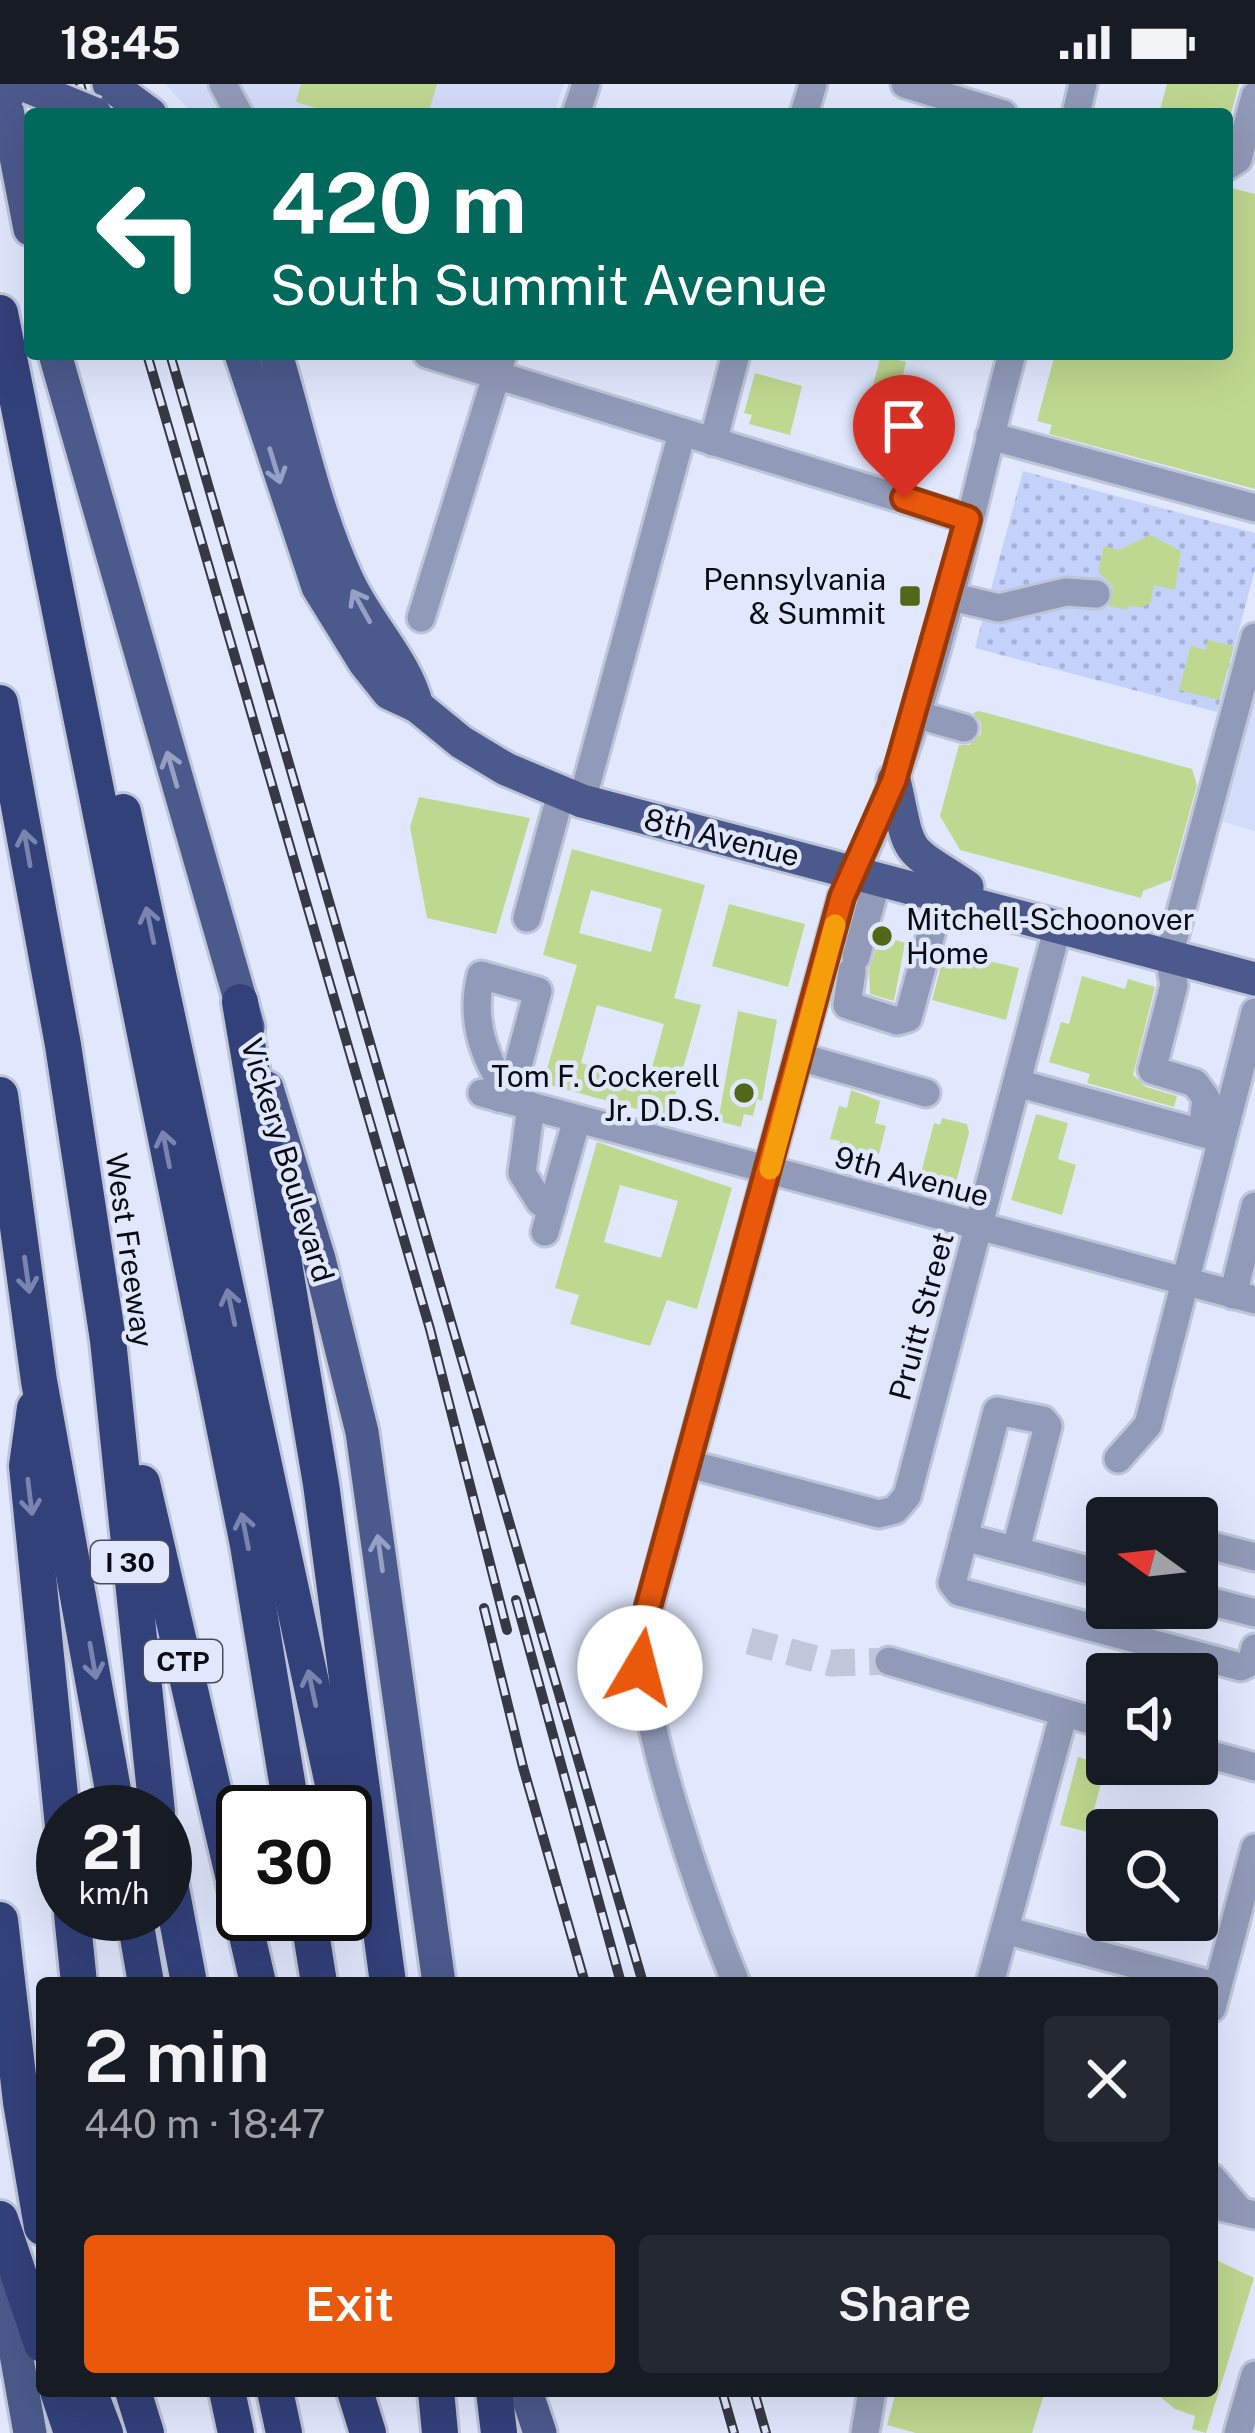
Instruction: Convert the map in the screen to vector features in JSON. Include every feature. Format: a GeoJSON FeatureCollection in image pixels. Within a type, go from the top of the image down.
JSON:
{"type":"FeatureCollection","features":[{"type":"Feature","properties":{"kind":"highway"},"geometry":{"type":"LineString","coordinates":[[0,313],[248,1545],[288,1785]]}},
{"type":"Feature","properties":{"kind":"highway"},"geometry":{"type":"LineString","coordinates":[[10,361],[148,915],[341,1785]]}},
{"type":"Feature","properties":{"kind":"highway","name":"West Freeway"},"geometry":{"type":"LineString","coordinates":[[0,703],[63,1045],[108,1340],[154,1785]]}},
{"type":"Feature","properties":{"kind":"highway"},"geometry":{"type":"LineString","coordinates":[[241,1002],[321,1484],[344,1785]]}},
{"type":"Feature","properties":{"kind":"highway","name":"I 30"},"geometry":{"type":"LineString","coordinates":[[0,1094],[39,1381],[112,1785]]}},
{"type":"Feature","properties":{"kind":"highway","name":"CTP"},"geometry":{"type":"LineString","coordinates":[[108,1340],[257,1977]]}},
{"type":"Feature","properties":{"kind":"highway"},"geometry":{"type":"LineString","coordinates":[[39,1381],[27,1466],[59,1785]]}},
{"type":"Feature","properties":{"kind":"highway"},"geometry":{"type":"LineString","coordinates":[[372,1916],[387,1977]]}},
{"type":"Feature","properties":{"kind":"highway"},"geometry":{"type":"LineString","coordinates":[[0,1922],[36,2184]]}},
{"type":"Feature","properties":{"kind":"highway"},"geometry":{"type":"LineString","coordinates":[[75,1941],[79,1977]]}},
{"type":"Feature","properties":{"kind":"highway"},"geometry":{"type":"LineString","coordinates":[[139,1941],[145,1977]]}},
{"type":"Feature","properties":{"kind":"highway"},"geometry":{"type":"LineString","coordinates":[[180,1941],[187,1977]]}},
{"type":"Feature","properties":{"kind":"highway"},"geometry":{"type":"LineString","coordinates":[[313,1941],[319,1977]]}},
{"type":"Feature","properties":{"kind":"highway"},"geometry":{"type":"LineString","coordinates":[[368,1941],[376,1977]]}},
{"type":"Feature","properties":{"kind":"highway"},"geometry":{"type":"LineString","coordinates":[[0,2219],[36,2326]]}},
{"type":"Feature","properties":{"kind":"highway"},"geometry":{"type":"LineString","coordinates":[[60,2397],[72,2433]]}},
{"type":"Feature","properties":{"kind":"highway"},"geometry":{"type":"LineString","coordinates":[[91,2397],[105,2433]]}},
{"type":"Feature","properties":{"kind":"highway"},"geometry":{"type":"LineString","coordinates":[[135,2397],[146,2433]]}},
{"type":"Feature","properties":{"kind":"highway"},"geometry":{"type":"LineString","coordinates":[[228,2397],[236,2433]]}},
{"type":"Feature","properties":{"kind":"highway"},"geometry":{"type":"LineString","coordinates":[[276,2397],[284,2433]]}},
{"type":"Feature","properties":{"kind":"highway"},"geometry":{"type":"LineString","coordinates":[[357,2397],[368,2433]]}},
{"type":"Feature","properties":{"kind":"highway"},"geometry":{"type":"LineString","coordinates":[[383,2397],[388,2433]]}},
{"type":"Feature","properties":{"kind":"highway"},"geometry":{"type":"LineString","coordinates":[[437,2397],[440,2433]]}},
{"type":"Feature","properties":{"kind":"highway"},"geometry":{"type":"LineString","coordinates":[[495,2397],[500,2433]]}},
{"type":"Feature","properties":{"kind":"main road"},"geometry":{"type":"LineString","coordinates":[[24,157],[17,85],[71,108]]}},
{"type":"Feature","properties":{"kind":"main road","name":"Vickery Boulevard"},"geometry":{"type":"LineString","coordinates":[[58,360],[350,1376],[371,1491],[438,1977]]}},
{"type":"Feature","properties":{"kind":"main road","name":"8th Avenue"},"geometry":{"type":"LineString","coordinates":[[243,360],[318,587],[348,641],[389,693],[417,706],[473,749],[572,797],[1255,979]]}},
{"type":"Feature","properties":{"kind":"main road","name":"8th Avenue"},"geometry":{"type":"LineString","coordinates":[[278,360],[334,548],[376,632],[410,676],[417,706]]}},
{"type":"Feature","properties":{"kind":"main road"},"geometry":{"type":"LineString","coordinates":[[894,780],[905,838],[916,856],[1003,911]]}},
{"type":"Feature","properties":{"kind":"main road"},"geometry":{"type":"LineString","coordinates":[[0,2263],[30,2433]]}},
{"type":"Feature","properties":{"kind":"main road"},"geometry":{"type":"LineString","coordinates":[[528,2397],[540,2433]]}},
{"type":"Feature","properties":{"kind":"street"},"geometry":{"type":"LineString","coordinates":[[905,84],[983,108]]}},
{"type":"Feature","properties":{"kind":"street"},"geometry":{"type":"LineString","coordinates":[[1233,162],[1238,159],[1255,96]]}},
{"type":"Feature","properties":{"kind":"street"},"geometry":{"type":"LineString","coordinates":[[467,360],[500,365],[682,433],[968,519]]}},
{"type":"Feature","properties":{"kind":"street"},"geometry":{"type":"LineString","coordinates":[[713,442],[734,360]]}},
{"type":"Feature","properties":{"kind":"street"},"geometry":{"type":"LineString","coordinates":[[942,894],[908,1018],[897,1021],[847,1005],[867,874],[1010,360]]}},
{"type":"Feature","properties":{"kind":"street"},"geometry":{"type":"LineString","coordinates":[[421,618],[500,365]]}},
{"type":"Feature","properties":{"kind":"street"},"geometry":{"type":"LineString","coordinates":[[527,918],[572,797],[682,433]]}},
{"type":"Feature","properties":{"kind":"street"},"geometry":{"type":"LineString","coordinates":[[990,436],[1255,508]]}},
{"type":"Feature","properties":{"kind":"street"},"geometry":{"type":"LineString","coordinates":[[948,596],[999,608],[1066,592],[1096,594]]}},
{"type":"Feature","properties":{"kind":"street"},"geometry":{"type":"LineString","coordinates":[[1212,1136],[1206,1098],[1196,1083],[1152,1070],[1174,985],[1169,956],[1255,637]]}},
{"type":"Feature","properties":{"kind":"street"},"geometry":{"type":"LineString","coordinates":[[915,714],[964,728]]}},
{"type":"Feature","properties":{"kind":"street"},"geometry":{"type":"LineString","coordinates":[[734,1977],[671,1785],[640,1668],[641,1636],[842,897],[867,874]]}},
{"type":"Feature","properties":{"kind":"street","name":"Pruitt Street"},"geometry":{"type":"LineString","coordinates":[[689,1464],[879,1514],[895,1510],[907,1496],[1058,926]]}},
{"type":"Feature","properties":{"kind":"street"},"geometry":{"type":"LineString","coordinates":[[1118,1459],[1148,1425],[1184,1282],[1212,1136],[1255,1012]]}},
{"type":"Feature","properties":{"kind":"street"},"geometry":{"type":"LineString","coordinates":[[800,1057],[926,1093]]}},
{"type":"Feature","properties":{"kind":"street"},"geometry":{"type":"LineString","coordinates":[[1017,1083],[1212,1136]]}},
{"type":"Feature","properties":{"kind":"street","name":"9th Avenue"},"geometry":{"type":"LineString","coordinates":[[495,1092],[577,1119],[1244,1297]]}},
{"type":"Feature","properties":{"kind":"street"},"geometry":{"type":"LineString","coordinates":[[531,1106],[522,1173],[548,1220],[577,1119]]}},
{"type":"Feature","properties":{"kind":"street"},"geometry":{"type":"LineString","coordinates":[[1244,1297],[1255,1205]]}},
{"type":"Feature","properties":{"kind":"street"},"geometry":{"type":"LineString","coordinates":[[1016,1550],[1048,1426],[1043,1420],[1006,1410],[997,1411],[952,1583],[959,1592],[1240,1667],[1251,1662],[1255,1648]]}},
{"type":"Feature","properties":{"kind":"street"},"geometry":{"type":"LineString","coordinates":[[964,1538],[1086,1569]]}},
{"type":"Feature","properties":{"kind":"street"},"geometry":{"type":"LineString","coordinates":[[1218,1547],[1255,1557]]}},
{"type":"Feature","properties":{"kind":"street"},"geometry":{"type":"LineString","coordinates":[[1218,1603],[1255,1613]]}},
{"type":"Feature","properties":{"kind":"street"},"geometry":{"type":"LineString","coordinates":[[889,1661],[1086,1719]]}},
{"type":"Feature","properties":{"kind":"street"},"geometry":{"type":"LineString","coordinates":[[992,1977],[1064,1713]]}},
{"type":"Feature","properties":{"kind":"street"},"geometry":{"type":"LineString","coordinates":[[1218,1757],[1255,1767]]}},
{"type":"Feature","properties":{"kind":"street"},"geometry":{"type":"LineString","coordinates":[[1216,1977],[1255,1848]]}},
{"type":"Feature","properties":{"kind":"street"},"geometry":{"type":"LineString","coordinates":[[1005,1930],[1167,1977]]}},
{"type":"Feature","properties":{"kind":"street"},"geometry":{"type":"LineString","coordinates":[[1238,2433],[1255,2375]]}},
{"type":"Feature","properties":{"kind":"street"},"geometry":{"type":"LineString","coordinates":[[865,2433],[871,2397]]}},
{"type":"Feature","properties":{"kind":"shaded area"},"geometry":{"type":"Polygon","coordinates":[[[165,84],[564,84],[556,108],[187,108],[165,84]]]}},
{"type":"Feature","properties":{"kind":"shaded area"},"geometry":{"type":"Polygon","coordinates":[[[1023,471],[1255,533],[1255,570],[1217,712],[975,648],[1023,471]]]}},
{"type":"Feature","properties":{"kind":"shaded area"},"geometry":{"type":"Polygon","coordinates":[[[1255,670],[1255,831],[1216,820],[1255,670]]]}},
{"type":"Feature","properties":{"kind":"building"},"geometry":{"type":"Polygon","coordinates":[[[301,84],[437,84],[430,108],[316,108],[296,102],[301,84]]]}},
{"type":"Feature","properties":{"kind":"building"},"geometry":{"type":"Polygon","coordinates":[[[1167,84],[1239,84],[1233,108],[1161,108],[1167,84]]]}},
{"type":"Feature","properties":{"kind":"building"},"geometry":{"type":"Polygon","coordinates":[[[1233,188],[1255,194],[1255,489],[1049,434],[1052,425],[1037,421],[1053,360],[1233,360],[1233,188]]]}},
{"type":"Feature","properties":{"kind":"building"},"geometry":{"type":"Polygon","coordinates":[[[880,360],[899,360],[906,362],[898,395],[941,406],[936,423],[894,412],[882,454],[865,449],[876,406],[868,404],[880,360]]]}},
{"type":"Feature","properties":{"kind":"building"},"geometry":{"type":"Polygon","coordinates":[[[755,373],[802,386],[790,435],[749,424],[752,415],[744,413],[755,373]]]}},
{"type":"Feature","properties":{"kind":"building"},"geometry":{"type":"Polygon","coordinates":[[[1151,535],[1181,551],[1175,590],[1154,585],[1151,602],[1143,607],[1109,606],[1113,587],[1098,571],[1104,546],[1119,550],[1151,535]]]}},
{"type":"Feature","properties":{"kind":"building"},"geometry":{"type":"Polygon","coordinates":[[[1208,640],[1234,646],[1219,700],[1179,690],[1191,646],[1205,650],[1208,640]]]}},
{"type":"Feature","properties":{"kind":"building"},"geometry":{"type":"Polygon","coordinates":[[[973,713],[1192,769],[1197,785],[1171,880],[1143,891],[1141,898],[960,850],[940,816],[959,745],[969,745],[981,734],[981,723],[973,713]]]}},
{"type":"Feature","properties":{"kind":"building"},"geometry":{"type":"Polygon","coordinates":[[[419,797],[530,818],[496,934],[427,918],[410,827],[419,797]]]}},
{"type":"Feature","properties":{"kind":"building"},"geometry":{"type":"Polygon","coordinates":[[[572,849],[705,885],[674,998],[701,1005],[669,1118],[543,1083],[577,965],[543,955],[572,849]],[[591,890],[579,933],[651,952],[662,909],[591,890]],[[597,1005],[581,1063],[648,1082],[664,1024],[597,1005]]]}},
{"type":"Feature","properties":{"kind":"building"},"geometry":{"type":"Polygon","coordinates":[[[729,904],[805,924],[788,987],[712,966],[729,904]]]}},
{"type":"Feature","properties":{"kind":"building"},"geometry":{"type":"Polygon","coordinates":[[[881,935],[905,943],[894,1001],[870,994],[869,969],[881,935]]]}},
{"type":"Feature","properties":{"kind":"building"},"geometry":{"type":"Polygon","coordinates":[[[945,951],[1019,968],[1006,1020],[932,1000],[945,951]]]}},
{"type":"Feature","properties":{"kind":"building"},"geometry":{"type":"Polygon","coordinates":[[[1082,976],[1125,989],[1128,979],[1155,987],[1133,1075],[1146,1087],[1177,1096],[1174,1107],[1087,1083],[1090,1074],[1049,1062],[1061,1022],[1069,1024],[1082,976]]]}},
{"type":"Feature","properties":{"kind":"building"},"geometry":{"type":"Polygon","coordinates":[[[738,1011],[777,1020],[762,1101],[757,1099],[753,1116],[744,1114],[741,1127],[718,1121],[738,1011]]]}},
{"type":"Feature","properties":{"kind":"building"},"geometry":{"type":"Polygon","coordinates":[[[851,1090],[880,1101],[875,1123],[886,1126],[879,1154],[868,1151],[866,1159],[837,1152],[840,1141],[830,1139],[839,1106],[847,1108],[851,1090]]]}},
{"type":"Feature","properties":{"kind":"building"},"geometry":{"type":"Polygon","coordinates":[[[1036,1114],[1068,1123],[1058,1159],[1076,1165],[1062,1215],[1011,1200],[1036,1114]]]}},
{"type":"Feature","properties":{"kind":"building"},"geometry":{"type":"Polygon","coordinates":[[[942,1118],[967,1124],[969,1133],[956,1182],[921,1173],[934,1123],[940,1125],[942,1118]]]}},
{"type":"Feature","properties":{"kind":"building"},"geometry":{"type":"Polygon","coordinates":[[[597,1142],[732,1188],[697,1309],[667,1300],[650,1346],[570,1324],[579,1295],[555,1288],[597,1142]],[[620,1185],[604,1242],[661,1258],[678,1201],[620,1185]]]}},
{"type":"Feature","properties":{"kind":"building"},"geometry":{"type":"Polygon","coordinates":[[[1078,1757],[1086,1759],[1086,1785],[1101,1785],[1094,1809],[1086,1809],[1086,1832],[1060,1825],[1078,1757]]]}},
{"type":"Feature","properties":{"kind":"building"},"geometry":{"type":"Polygon","coordinates":[[[1218,2261],[1254,2278],[1218,2394],[1218,2261]]]}},
{"type":"Feature","properties":{"kind":"building"},"geometry":{"type":"Polygon","coordinates":[[[894,2397],[1043,2397],[1032,2433],[916,2433],[887,2425],[894,2397]]]}},
{"type":"Feature","properties":{"kind":"building"},"geometry":{"type":"Polygon","coordinates":[[[1160,2397],[1217,2397],[1206,2433],[1192,2429],[1195,2416],[1160,2397]]]}},
{"type":"Feature","properties":{"kind":"tunnel"},"geometry":{"type":"LineString","coordinates":[[749,1641],[831,1663],[889,1661]]}},
{"type":"Feature","properties":{"kind":"railway"},"geometry":{"type":"LineString","coordinates":[[56,84],[63,108]]}},
{"type":"Feature","properties":{"kind":"railway"},"geometry":{"type":"LineString","coordinates":[[80,84],[87,108]]}},
{"type":"Feature","properties":{"kind":"railway"},"geometry":{"type":"LineString","coordinates":[[149,360],[430,1329],[507,1630]]}},
{"type":"Feature","properties":{"kind":"railway"},"geometry":{"type":"LineString","coordinates":[[172,360],[641,1977]]}},
{"type":"Feature","properties":{"kind":"railway"},"geometry":{"type":"LineString","coordinates":[[516,1600],[619,1977]]}},
{"type":"Feature","properties":{"kind":"railway"},"geometry":{"type":"LineString","coordinates":[[484,1608],[523,1767],[583,1977]]}},
{"type":"Feature","properties":{"kind":"railway"},"geometry":{"type":"LineString","coordinates":[[724,2397],[734,2433]]}},
{"type":"Feature","properties":{"kind":"railway"},"geometry":{"type":"LineString","coordinates":[[756,2397],[766,2433]]}},
{"type":"Feature","properties":{"kind":"slow traffic"},"geometry":{"type":"LineString","coordinates":[[770,1169],[835,925]]}},
{"type":"Feature","properties":{"kind":"place","name":"Pennsylvania & Summit"},"geometry":{"type":"Point","coordinates":[910,596]}},
{"type":"Feature","properties":{"kind":"place","name":"Mitchell-Schoonover Home"},"geometry":{"type":"Point","coordinates":[882,936]}},
{"type":"Feature","properties":{"kind":"place","name":"Tom F. Cockerell Jr. D.D.S."},"geometry":{"type":"Point","coordinates":[744,1093]}},
{"type":"Feature","properties":{"kind":"route"},"geometry":{"type":"LineString","coordinates":[[640,1668],[648,1607],[842,897],[867,851],[894,780],[968,519],[904,498]]}}]}
